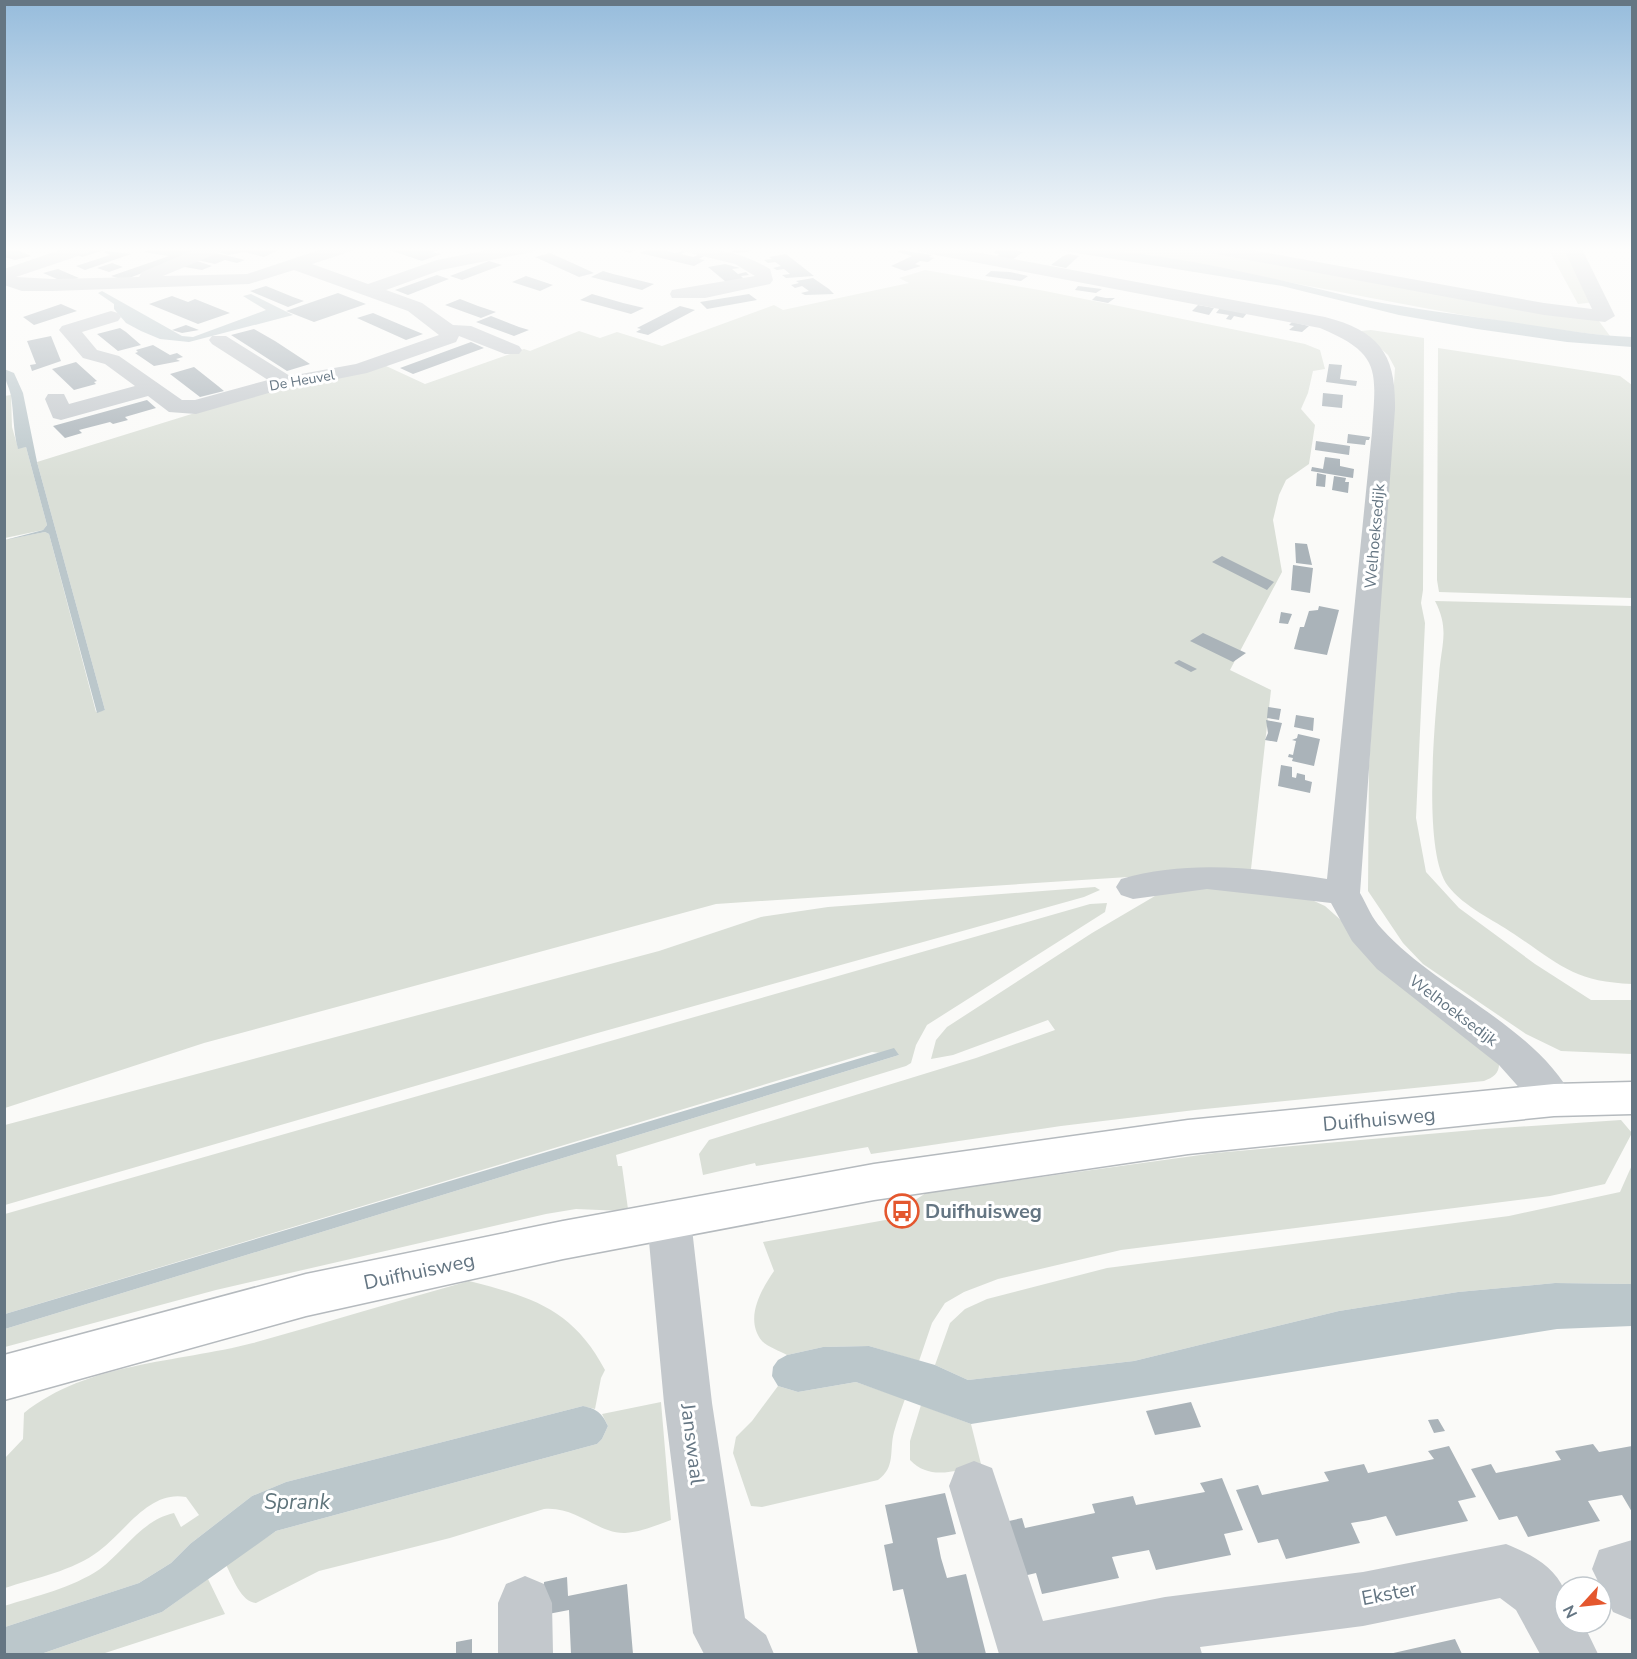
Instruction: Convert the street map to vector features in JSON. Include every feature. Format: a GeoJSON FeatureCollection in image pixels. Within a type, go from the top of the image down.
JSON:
{"type":"FeatureCollection","features":[{"type":"Feature","properties":{"kind":"main road","name":"Duifhuisweg"},"geometry":{"type":"LineString","coordinates":[[4,1378],[306,1295],[669,1220],[874,1182],[1188,1137],[1554,1100],[1632,1098]]}},
{"type":"Feature","properties":{"kind":"street","name":"De Heuvel"},"geometry":{"type":"LineString","coordinates":[[87,324],[69,330],[90,354],[112,360],[177,407],[196,406],[285,382],[360,369],[449,338],[449,331]]}},
{"type":"Feature","properties":{"kind":"street"},"geometry":{"type":"LineString","coordinates":[[440,324],[449,331],[464,330],[512,350]]}},
{"type":"Feature","properties":{"kind":"street","name":"Welhoeksedijk"},"geometry":{"type":"LineString","coordinates":[[1328,324],[1364,341],[1381,357],[1385,374],[1383,432],[1343,893],[1366,936],[1411,979],[1512,1053],[1538,1077],[1554,1100]]}},
{"type":"Feature","properties":{"kind":"street"},"geometry":{"type":"LineString","coordinates":[[219,339],[285,382]]}},
{"type":"Feature","properties":{"kind":"street"},"geometry":{"type":"LineString","coordinates":[[56,399],[61,413],[153,388]]}},
{"type":"Feature","properties":{"kind":"street"},"geometry":{"type":"LineString","coordinates":[[1132,887],[1207,877],[1285,884],[1343,893]]}},
{"type":"Feature","properties":{"kind":"street","name":"Janswaal"},"geometry":{"type":"LineString","coordinates":[[669,1220],[688,1403],[720,1633],[747,1654]]}},
{"type":"Feature","properties":{"kind":"street","name":"Ekster"},"geometry":{"type":"LineString","coordinates":[[974,1486],[1024,1652],[1170,1640],[1506,1570],[1536,1591],[1570,1654]]}},
{"type":"Feature","properties":{"kind":"street"},"geometry":{"type":"LineString","coordinates":[[1632,1566],[1618,1569],[1632,1593]]}},
{"type":"Feature","properties":{"kind":"street"},"geometry":{"type":"LineString","coordinates":[[525,1603],[526,1654]]}},
{"type":"Feature","properties":{"kind":"shaded area"},"geometry":{"type":"Polygon","coordinates":[[[721,324],[1209,324],[1305,344],[1320,350],[1325,369],[1313,371],[1308,393],[1301,409],[1315,425],[1309,464],[1286,480],[1279,495],[1273,520],[1282,572],[1230,670],[1271,690],[1250,878],[1199,875],[1128,877],[716,904],[204,1043],[5,1108],[4,540],[45,532],[49,534],[96,712],[105,710],[37,462],[266,391],[384,365],[425,384],[524,349],[530,351],[579,331],[600,338],[617,332],[662,346],[721,324]]]}},
{"type":"Feature","properties":{"kind":"shaded area"},"geometry":{"type":"Polygon","coordinates":[[[1523,324],[1601,324],[1610,336],[1523,324]]]}},
{"type":"Feature","properties":{"kind":"shaded area"},"geometry":{"type":"Polygon","coordinates":[[[1371,330],[1424,338],[1423,590],[1421,603],[1425,623],[1416,818],[1426,872],[1459,908],[1535,964],[1591,1000],[1632,1000],[1632,1054],[1561,1051],[1526,1034],[1423,964],[1403,943],[1368,891],[1369,766],[1395,368],[1388,355],[1361,331],[1371,330]]]}},
{"type":"Feature","properties":{"kind":"shaded area"},"geometry":{"type":"Polygon","coordinates":[[[1438,348],[1620,376],[1632,385],[1632,598],[1439,592],[1437,580],[1438,348]]]}},
{"type":"Feature","properties":{"kind":"shaded area"},"geometry":{"type":"Polygon","coordinates":[[[11,395],[12,427],[18,448],[26,447],[47,525],[43,530],[5,538],[4,396],[11,395]]]}},
{"type":"Feature","properties":{"kind":"shaded area"},"geometry":{"type":"Polygon","coordinates":[[[1435,601],[1632,606],[1632,984],[1596,980],[1569,970],[1471,907],[1448,886],[1440,869],[1435,845],[1433,816],[1433,753],[1443,638],[1440,611],[1435,601]]]}},
{"type":"Feature","properties":{"kind":"shaded area"},"geometry":{"type":"Polygon","coordinates":[[[1172,886],[1290,890],[1325,906],[1499,1061],[1497,1072],[1484,1081],[1195,1110],[1061,1126],[871,1154],[868,1147],[756,1166],[755,1163],[703,1175],[699,1154],[709,1140],[976,1058],[1055,1030],[1048,1020],[953,1055],[931,1059],[936,1040],[947,1027],[1092,933],[1172,886]]]}},
{"type":"Feature","properties":{"kind":"shaded area"},"geometry":{"type":"Polygon","coordinates":[[[1095,887],[1100,890],[1084,897],[594,1034],[5,1205],[5,1125],[659,951],[761,917],[828,907],[1095,887]]]}},
{"type":"Feature","properties":{"kind":"shaded area"},"geometry":{"type":"Polygon","coordinates":[[[1107,903],[1105,912],[927,1025],[916,1045],[911,1063],[906,1066],[616,1155],[618,1166],[622,1166],[628,1209],[623,1211],[576,1209],[546,1214],[216,1290],[5,1347],[5,1329],[899,1055],[872,1052],[5,1314],[5,1214],[1090,904],[1107,903]]]}},
{"type":"Feature","properties":{"kind":"shaded area"},"geometry":{"type":"Polygon","coordinates":[[[1621,1120],[1632,1133],[1605,1184],[1550,1196],[1121,1250],[998,1279],[964,1292],[945,1303],[932,1323],[919,1361],[869,1346],[823,1347],[787,1355],[762,1341],[754,1323],[756,1305],[774,1271],[763,1242],[902,1217],[900,1210],[926,1193],[1215,1153],[1485,1129],[1621,1120]]]}},
{"type":"Feature","properties":{"kind":"shaded area"},"geometry":{"type":"Polygon","coordinates":[[[1632,1165],[1632,1284],[1555,1283],[1458,1292],[1339,1311],[1134,1361],[968,1380],[935,1365],[950,1323],[965,1309],[987,1299],[1107,1268],[1509,1216],[1620,1192],[1632,1165]]]}},
{"type":"Feature","properties":{"kind":"shaded area"},"geometry":{"type":"Polygon","coordinates":[[[469,1281],[531,1300],[565,1319],[579,1333],[593,1349],[605,1370],[601,1378],[595,1409],[583,1406],[286,1482],[252,1496],[190,1544],[171,1563],[139,1583],[5,1627],[4,1606],[54,1591],[89,1576],[109,1562],[152,1522],[174,1513],[181,1527],[199,1515],[186,1497],[173,1496],[161,1500],[139,1514],[109,1543],[89,1558],[66,1569],[5,1588],[5,1458],[23,1439],[24,1413],[49,1396],[76,1383],[104,1374],[253,1343],[469,1281]]]}},
{"type":"Feature","properties":{"kind":"shaded area"},"geometry":{"type":"Polygon","coordinates":[[[856,1382],[905,1399],[894,1432],[890,1464],[884,1475],[878,1480],[762,1507],[751,1506],[733,1453],[736,1437],[752,1421],[778,1386],[798,1392],[856,1382]]]}},
{"type":"Feature","properties":{"kind":"shaded area"},"geometry":{"type":"Polygon","coordinates":[[[661,1402],[671,1520],[643,1530],[625,1533],[606,1529],[567,1512],[544,1509],[450,1538],[319,1571],[256,1603],[251,1602],[242,1594],[226,1565],[276,1531],[597,1444],[608,1426],[602,1414],[661,1402]]]}},
{"type":"Feature","properties":{"kind":"shaded area"},"geometry":{"type":"Polygon","coordinates":[[[921,1405],[971,1424],[981,1464],[953,1471],[935,1472],[926,1470],[910,1460],[910,1441],[921,1405]]]}},
{"type":"Feature","properties":{"kind":"shaded area"},"geometry":{"type":"Polygon","coordinates":[[[208,1579],[225,1614],[102,1654],[41,1654],[162,1612],[208,1579]]]}},
{"type":"Feature","properties":{"kind":"water"},"geometry":{"type":"Polygon","coordinates":[[[129,324],[161,324],[182,336],[193,337],[227,324],[257,324],[189,342],[160,339],[129,324]]]}},
{"type":"Feature","properties":{"kind":"water"},"geometry":{"type":"Polygon","coordinates":[[[1451,324],[1527,324],[1632,337],[1632,347],[1567,342],[1451,324]]]}},
{"type":"Feature","properties":{"kind":"water"},"geometry":{"type":"Polygon","coordinates":[[[4,369],[14,373],[23,393],[37,462],[105,710],[97,713],[49,534],[45,532],[5,540],[43,530],[47,525],[26,447],[18,449],[11,396],[4,369]]]}},
{"type":"Feature","properties":{"kind":"water"},"geometry":{"type":"Polygon","coordinates":[[[894,1048],[899,1055],[5,1329],[5,1314],[894,1048]]]}},
{"type":"Feature","properties":{"kind":"water"},"geometry":{"type":"Polygon","coordinates":[[[1555,1283],[1632,1284],[1632,1326],[1557,1329],[971,1424],[856,1382],[798,1392],[778,1386],[772,1376],[773,1367],[778,1360],[787,1355],[823,1347],[869,1346],[935,1365],[968,1380],[1134,1361],[1339,1311],[1458,1292],[1555,1283]]]}},
{"type":"Feature","properties":{"kind":"water","name":"Sprank"},"geometry":{"type":"Polygon","coordinates":[[[583,1406],[599,1412],[608,1426],[597,1444],[276,1531],[162,1612],[41,1654],[5,1654],[5,1627],[139,1583],[171,1563],[190,1544],[252,1496],[286,1482],[583,1406]]]}},
{"type":"Feature","properties":{"kind":"building"},"geometry":{"type":"Polygon","coordinates":[[[371,324],[400,324],[423,334],[406,340],[371,324]]]}},
{"type":"Feature","properties":{"kind":"building"},"geometry":{"type":"Polygon","coordinates":[[[483,324],[512,324],[529,330],[514,336],[483,324]]]}},
{"type":"Feature","properties":{"kind":"building"},"geometry":{"type":"Polygon","coordinates":[[[644,324],[668,324],[648,335],[636,332],[641,329],[637,328],[644,324]]]}},
{"type":"Feature","properties":{"kind":"building"},"geometry":{"type":"Polygon","coordinates":[[[186,325],[199,330],[182,333],[172,330],[186,325]]]}},
{"type":"Feature","properties":{"kind":"building"},"geometry":{"type":"Polygon","coordinates":[[[1289,325],[1309,326],[1302,332],[1289,330],[1294,326],[1289,325]]]}},
{"type":"Feature","properties":{"kind":"building"},"geometry":{"type":"Polygon","coordinates":[[[120,328],[141,345],[118,351],[97,334],[120,328]]]}},
{"type":"Feature","properties":{"kind":"building"},"geometry":{"type":"Polygon","coordinates":[[[254,329],[310,364],[287,371],[231,335],[254,329]]]}},
{"type":"Feature","properties":{"kind":"building"},"geometry":{"type":"Polygon","coordinates":[[[51,336],[61,361],[32,371],[30,365],[36,364],[27,341],[51,336]]]}},
{"type":"Feature","properties":{"kind":"building"},"geometry":{"type":"Polygon","coordinates":[[[471,342],[484,348],[413,374],[400,368],[471,342]]]}},
{"type":"Feature","properties":{"kind":"building"},"geometry":{"type":"Polygon","coordinates":[[[153,345],[170,355],[177,353],[183,357],[176,359],[180,361],[154,366],[135,353],[138,352],[136,350],[153,345]]]}},
{"type":"Feature","properties":{"kind":"building"},"geometry":{"type":"Polygon","coordinates":[[[76,362],[97,381],[94,382],[96,384],[74,390],[52,369],[76,362]]]}},
{"type":"Feature","properties":{"kind":"building"},"geometry":{"type":"Polygon","coordinates":[[[1329,364],[1342,365],[1340,379],[1357,381],[1356,386],[1326,382],[1329,364]]]}},
{"type":"Feature","properties":{"kind":"building"},"geometry":{"type":"Polygon","coordinates":[[[194,367],[224,391],[200,397],[170,374],[194,367]]]}},
{"type":"Feature","properties":{"kind":"building"},"geometry":{"type":"Polygon","coordinates":[[[1323,393],[1343,395],[1342,408],[1322,406],[1323,393]]]}},
{"type":"Feature","properties":{"kind":"building"},"geometry":{"type":"Polygon","coordinates":[[[147,400],[156,408],[125,417],[128,420],[79,430],[82,433],[65,438],[53,426],[147,400]]]}},
{"type":"Feature","properties":{"kind":"building"},"geometry":{"type":"Polygon","coordinates":[[[1348,434],[1370,437],[1366,440],[1365,445],[1347,443],[1348,434]]]}},
{"type":"Feature","properties":{"kind":"building"},"geometry":{"type":"Polygon","coordinates":[[[1316,441],[1350,446],[1349,455],[1315,450],[1316,441]]]}},
{"type":"Feature","properties":{"kind":"building"},"geometry":{"type":"Polygon","coordinates":[[[1325,457],[1340,459],[1340,466],[1354,469],[1353,478],[1311,471],[1312,467],[1323,469],[1325,457]]]}},
{"type":"Feature","properties":{"kind":"building"},"geometry":{"type":"Polygon","coordinates":[[[1317,473],[1326,475],[1325,487],[1316,486],[1317,473]]]}},
{"type":"Feature","properties":{"kind":"building"},"geometry":{"type":"Polygon","coordinates":[[[1334,476],[1346,478],[1345,482],[1349,482],[1348,493],[1332,490],[1334,476]]]}},
{"type":"Feature","properties":{"kind":"building"},"geometry":{"type":"Polygon","coordinates":[[[1295,543],[1307,544],[1312,565],[1296,563],[1295,543]]]}},
{"type":"Feature","properties":{"kind":"building"},"geometry":{"type":"Polygon","coordinates":[[[1222,556],[1274,582],[1267,590],[1212,562],[1222,556]]]}},
{"type":"Feature","properties":{"kind":"building"},"geometry":{"type":"Polygon","coordinates":[[[1293,565],[1313,568],[1310,593],[1291,590],[1293,565]]]}},
{"type":"Feature","properties":{"kind":"building"},"geometry":{"type":"Polygon","coordinates":[[[1319,606],[1339,610],[1327,655],[1294,649],[1300,627],[1304,627],[1309,611],[1318,610],[1319,606]]]}},
{"type":"Feature","properties":{"kind":"building"},"geometry":{"type":"Polygon","coordinates":[[[1281,612],[1292,614],[1288,624],[1279,623],[1281,612]]]}},
{"type":"Feature","properties":{"kind":"building"},"geometry":{"type":"Polygon","coordinates":[[[1203,633],[1246,653],[1233,662],[1190,641],[1203,633]]]}},
{"type":"Feature","properties":{"kind":"building"},"geometry":{"type":"Polygon","coordinates":[[[1179,660],[1197,669],[1191,672],[1174,663],[1179,660]]]}},
{"type":"Feature","properties":{"kind":"building"},"geometry":{"type":"Polygon","coordinates":[[[1268,707],[1281,709],[1279,720],[1267,718],[1268,707]]]}},
{"type":"Feature","properties":{"kind":"building"},"geometry":{"type":"Polygon","coordinates":[[[1296,715],[1314,718],[1313,731],[1294,727],[1296,715]]]}},
{"type":"Feature","properties":{"kind":"building"},"geometry":{"type":"Polygon","coordinates":[[[1266,720],[1282,723],[1277,742],[1265,740],[1268,733],[1266,720]]]}},
{"type":"Feature","properties":{"kind":"building"},"geometry":{"type":"Polygon","coordinates":[[[1298,734],[1320,739],[1314,766],[1292,761],[1293,758],[1288,757],[1289,754],[1293,755],[1296,741],[1292,740],[1297,738],[1298,734]]]}},
{"type":"Feature","properties":{"kind":"building"},"geometry":{"type":"Polygon","coordinates":[[[1281,765],[1292,767],[1292,777],[1296,778],[1297,773],[1305,775],[1305,780],[1312,782],[1310,793],[1278,786],[1281,765]]]}},
{"type":"Feature","properties":{"kind":"building"},"geometry":{"type":"Polygon","coordinates":[[[1191,1402],[1201,1427],[1155,1435],[1146,1411],[1191,1402]]]}},
{"type":"Feature","properties":{"kind":"building"},"geometry":{"type":"Polygon","coordinates":[[[1438,1419],[1445,1431],[1434,1433],[1428,1420],[1438,1419]]]}},
{"type":"Feature","properties":{"kind":"building"},"geometry":{"type":"Polygon","coordinates":[[[1593,1444],[1599,1452],[1632,1446],[1632,1512],[1622,1495],[1588,1501],[1600,1521],[1528,1537],[1517,1516],[1499,1520],[1471,1469],[1491,1464],[1496,1473],[1561,1460],[1555,1451],[1593,1444]]]}},
{"type":"Feature","properties":{"kind":"building"},"geometry":{"type":"Polygon","coordinates":[[[1449,1446],[1476,1497],[1458,1501],[1468,1521],[1396,1536],[1386,1516],[1351,1523],[1360,1543],[1286,1559],[1278,1539],[1258,1543],[1236,1490],[1258,1485],[1262,1495],[1329,1481],[1324,1472],[1364,1464],[1368,1473],[1434,1459],[1428,1451],[1449,1446]]]}},
{"type":"Feature","properties":{"kind":"building"},"geometry":{"type":"Polygon","coordinates":[[[1222,1478],[1243,1530],[1224,1534],[1231,1555],[1156,1570],[1149,1550],[1112,1557],[1119,1578],[1042,1594],[1036,1573],[1015,1578],[1000,1523],[1022,1518],[1025,1528],[1095,1513],[1092,1504],[1133,1496],[1136,1505],[1205,1492],[1200,1483],[1222,1478]]]}},
{"type":"Feature","properties":{"kind":"building"},"geometry":{"type":"Polygon","coordinates":[[[945,1493],[956,1534],[937,1538],[941,1558],[947,1578],[966,1574],[986,1654],[918,1654],[903,1589],[893,1591],[884,1545],[893,1543],[885,1505],[945,1493]]]}},
{"type":"Feature","properties":{"kind":"building"},"geometry":{"type":"Polygon","coordinates":[[[567,1577],[568,1596],[627,1584],[633,1654],[571,1654],[569,1610],[543,1615],[544,1582],[567,1577]]]}},
{"type":"Feature","properties":{"kind":"building"},"geometry":{"type":"Polygon","coordinates":[[[472,1639],[472,1654],[456,1654],[456,1642],[472,1639]]]}},
{"type":"Feature","properties":{"kind":"building"},"geometry":{"type":"Polygon","coordinates":[[[1455,1639],[1462,1654],[1389,1654],[1455,1639]]]}},
{"type":"Feature","properties":{"kind":"place","name":"Duifhuisweg"},"geometry":{"type":"Point","coordinates":[902,1211]}}]}
